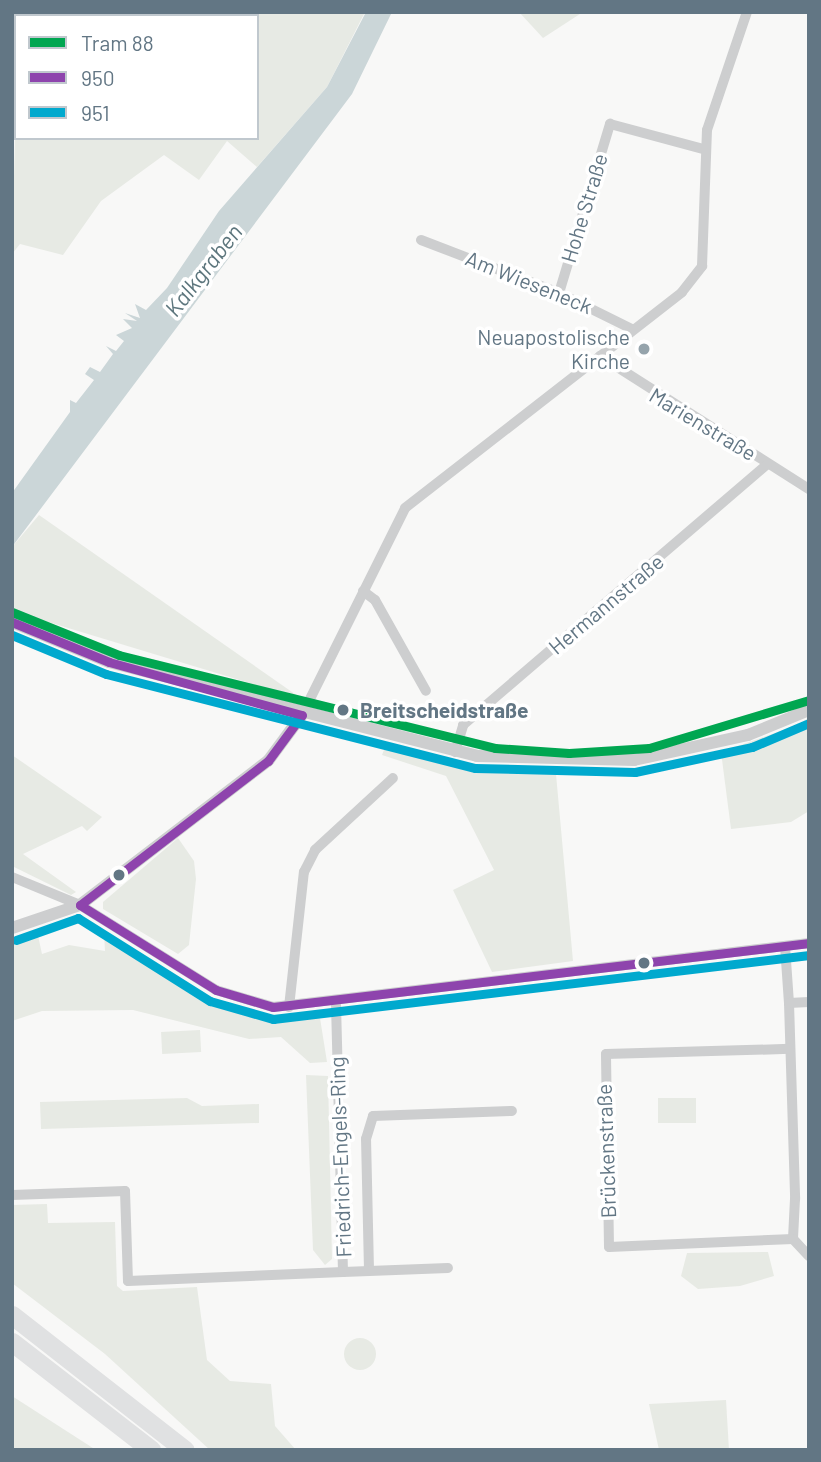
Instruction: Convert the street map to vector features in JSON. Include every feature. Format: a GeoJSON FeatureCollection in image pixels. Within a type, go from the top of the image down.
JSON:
{"type":"FeatureCollection","features":[{"type":"Feature","properties":{"kind":"highway"},"geometry":{"type":"LineString","coordinates":[[12,1315],[185,1450]]}},
{"type":"Feature","properties":{"kind":"highway"},"geometry":{"type":"LineString","coordinates":[[12,1342],[151,1450]]}},
{"type":"Feature","properties":{"kind":"street"},"geometry":{"type":"LineString","coordinates":[[12,928],[80,905],[275,756],[302,715],[405,508],[682,292],[702,266],[703,149],[747,12]]}},
{"type":"Feature","properties":{"kind":"street","name":"Hohe Straße"},"geometry":{"type":"LineString","coordinates":[[559,293],[610,124],[703,149]]}},
{"type":"Feature","properties":{"kind":"street","name":"Am Wieseneck"},"geometry":{"type":"LineString","coordinates":[[421,240],[559,293],[632,330]]}},
{"type":"Feature","properties":{"kind":"street","name":"Marienstraße"},"geometry":{"type":"LineString","coordinates":[[600,356],[809,489]]}},
{"type":"Feature","properties":{"kind":"street","name":"Hermannstraße"},"geometry":{"type":"LineString","coordinates":[[455,752],[463,725],[768,464]]}},
{"type":"Feature","properties":{"kind":"street"},"geometry":{"type":"LineString","coordinates":[[363,591],[375,600],[426,691]]}},
{"type":"Feature","properties":{"kind":"street"},"geometry":{"type":"LineString","coordinates":[[12,622],[100,659],[302,715],[455,752],[561,762],[634,760],[748,735],[809,710]]}},
{"type":"Feature","properties":{"kind":"street"},"geometry":{"type":"LineString","coordinates":[[289,1007],[304,872],[315,850],[393,778]]}},
{"type":"Feature","properties":{"kind":"street"},"geometry":{"type":"LineString","coordinates":[[12,877],[80,905],[216,990],[289,1007],[809,943]]}},
{"type":"Feature","properties":{"kind":"street"},"geometry":{"type":"LineString","coordinates":[[785,946],[789,1003],[793,1239],[809,1256]]}},
{"type":"Feature","properties":{"kind":"street","name":"Friedrich-Engels-Ring"},"geometry":{"type":"LineString","coordinates":[[12,1195],[125,1191],[128,1281],[343,1272],[336,1002]]}},
{"type":"Feature","properties":{"kind":"street"},"geometry":{"type":"LineString","coordinates":[[789,1003],[809,1002]]}},
{"type":"Feature","properties":{"kind":"street","name":"Brückenstraße"},"geometry":{"type":"LineString","coordinates":[[790,1049],[603,1059],[610,1247],[793,1239]]}},
{"type":"Feature","properties":{"kind":"street"},"geometry":{"type":"LineString","coordinates":[[369,1270],[366,1139],[373,1116],[512,1111]]}},
{"type":"Feature","properties":{"kind":"street"},"geometry":{"type":"LineString","coordinates":[[343,1272],[448,1268]]}},
{"type":"Feature","properties":{"kind":"shaded area"},"geometry":{"type":"Polygon","coordinates":[[[52,12],[365,12],[327,87],[257,167],[227,141],[199,180],[164,155],[101,201],[63,255],[20,244],[12,254],[15,140],[259,140],[259,14],[52,12]]]}},
{"type":"Feature","properties":{"kind":"shaded area"},"geometry":{"type":"Polygon","coordinates":[[[519,12],[583,12],[543,38],[519,12]]]}},
{"type":"Feature","properties":{"kind":"shaded area"},"geometry":{"type":"Polygon","coordinates":[[[39,515],[302,699],[22,614],[12,607],[12,547],[39,515]]]}},
{"type":"Feature","properties":{"kind":"shaded area"},"geometry":{"type":"Polygon","coordinates":[[[809,721],[809,811],[791,822],[731,829],[721,752],[809,721]]]}},
{"type":"Feature","properties":{"kind":"shaded area"},"geometry":{"type":"Polygon","coordinates":[[[387,742],[469,765],[556,774],[573,961],[492,972],[453,890],[494,870],[446,776],[382,755],[387,742]]]}},
{"type":"Feature","properties":{"kind":"shaded area"},"geometry":{"type":"Polygon","coordinates":[[[12,755],[102,817],[87,831],[82,826],[23,854],[76,892],[71,895],[12,866],[12,755]]]}},
{"type":"Feature","properties":{"kind":"shaded area"},"geometry":{"type":"Polygon","coordinates":[[[178,838],[194,861],[196,879],[189,945],[178,954],[103,909],[103,902],[178,838]]]}},
{"type":"Feature","properties":{"kind":"shaded area"},"geometry":{"type":"Polygon","coordinates":[[[37,931],[42,954],[69,945],[105,951],[104,933],[221,1004],[263,1015],[320,1018],[327,1062],[310,1063],[281,1037],[249,1039],[133,1010],[42,1011],[12,1021],[12,937],[37,931]]]}},
{"type":"Feature","properties":{"kind":"shaded area"},"geometry":{"type":"Polygon","coordinates":[[[200,1030],[201,1052],[162,1054],[161,1032],[200,1030]]]}},
{"type":"Feature","properties":{"kind":"shaded area"},"geometry":{"type":"Polygon","coordinates":[[[306,1075],[328,1076],[332,1259],[325,1265],[313,1250],[306,1075]]]}},
{"type":"Feature","properties":{"kind":"shaded area"},"geometry":{"type":"Polygon","coordinates":[[[187,1098],[202,1106],[259,1104],[259,1123],[41,1129],[40,1102],[187,1098]]]}},
{"type":"Feature","properties":{"kind":"shaded area"},"geometry":{"type":"Polygon","coordinates":[[[658,1098],[696,1098],[696,1123],[658,1123],[658,1098]]]}},
{"type":"Feature","properties":{"kind":"shaded area"},"geometry":{"type":"Polygon","coordinates":[[[47,1204],[48,1223],[115,1222],[117,1286],[123,1291],[197,1287],[207,1360],[230,1381],[271,1384],[275,1426],[296,1450],[210,1450],[105,1354],[12,1283],[12,1205],[47,1204]]]}},
{"type":"Feature","properties":{"kind":"shaded area"},"geometry":{"type":"Polygon","coordinates":[[[768,1252],[774,1276],[740,1286],[698,1289],[681,1276],[687,1253],[768,1252]]]}},
{"type":"Feature","properties":{"kind":"shaded area"},"geometry":{"type":"Polygon","coordinates":[[[360,1338],[371,1343],[376,1354],[371,1365],[360,1370],[349,1365],[344,1354],[349,1343],[360,1338]]]}},
{"type":"Feature","properties":{"kind":"shaded area"},"geometry":{"type":"Polygon","coordinates":[[[12,1396],[96,1450],[12,1450],[12,1396]]]}},
{"type":"Feature","properties":{"kind":"shaded area"},"geometry":{"type":"Polygon","coordinates":[[[726,1400],[729,1450],[659,1450],[649,1404],[726,1400]]]}},
{"type":"Feature","properties":{"kind":"water","name":"Kalkgraben"},"geometry":{"type":"Polygon","coordinates":[[[366,12],[392,12],[352,94],[12,547],[12,493],[70,412],[70,400],[76,403],[94,380],[85,374],[90,367],[100,372],[113,354],[106,346],[116,351],[124,341],[116,335],[132,328],[123,319],[137,321],[125,313],[140,318],[135,304],[146,310],[167,288],[219,211],[327,87],[366,12]]]}},
{"type":"Feature","properties":{"kind":"tram line","name":"88"},"geometry":{"type":"LineString","coordinates":[[12,612],[119,655],[495,748],[569,753],[649,748],[809,700]]}},
{"type":"Feature","properties":{"kind":"transit line","name":"950"},"geometry":{"type":"LineString","coordinates":[[12,622],[109,662],[302,715]]}},
{"type":"Feature","properties":{"kind":"transit line","name":"951"},"geometry":{"type":"LineString","coordinates":[[12,635],[106,674],[475,768],[635,772],[752,747],[809,723]]}},
{"type":"Feature","properties":{"kind":"transit line","name":"950"},"geometry":{"type":"LineString","coordinates":[[80,905],[268,761],[302,715]]}},
{"type":"Feature","properties":{"kind":"transit line","name":"950"},"geometry":{"type":"LineString","coordinates":[[80,905],[216,990],[273,1007],[809,943]]}},
{"type":"Feature","properties":{"kind":"transit line","name":"951"},"geometry":{"type":"LineString","coordinates":[[16,940],[78,918],[210,1001],[273,1019],[809,955]]}},
{"type":"Feature","properties":{"kind":"place","name":"Neuapostolische Kirche"},"geometry":{"type":"Point","coordinates":[644,349]}},
{"type":"Feature","properties":{"kind":"place","name":"Breitscheidstraße"},"geometry":{"type":"Point","coordinates":[343,710]}}]}
